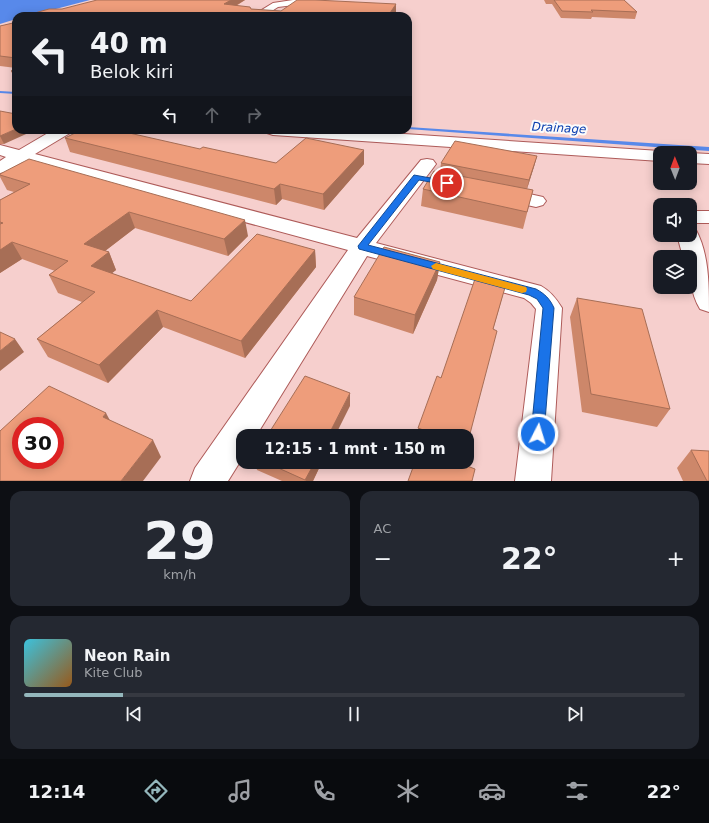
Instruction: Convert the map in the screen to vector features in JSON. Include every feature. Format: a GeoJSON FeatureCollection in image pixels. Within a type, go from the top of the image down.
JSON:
{"type":"FeatureCollection","features":[{"type":"Feature","properties":{"kind":"street"},"geometry":{"type":"LineString","coordinates":[[264,12],[276,5],[310,0]]}},
{"type":"Feature","properties":{"kind":"street"},"geometry":{"type":"LineString","coordinates":[[0,168],[10,153],[55,134]]}},
{"type":"Feature","properties":{"kind":"street"},"geometry":{"type":"LineString","coordinates":[[333,134],[653,156]]}},
{"type":"Feature","properties":{"kind":"street"},"geometry":{"type":"LineString","coordinates":[[10,153],[532,292],[540,297],[546,302],[549,308],[533,481]]}},
{"type":"Feature","properties":{"kind":"street"},"geometry":{"type":"LineString","coordinates":[[697,158],[709,159]]}},
{"type":"Feature","properties":{"kind":"street"},"geometry":{"type":"LineString","coordinates":[[208,481],[362,246],[428,174]]}},
{"type":"Feature","properties":{"kind":"street"},"geometry":{"type":"LineString","coordinates":[[484,191],[536,202]]}},
{"type":"Feature","properties":{"kind":"street"},"geometry":{"type":"LineString","coordinates":[[697,217],[709,217]]}},
{"type":"Feature","properties":{"kind":"street"},"geometry":{"type":"LineString","coordinates":[[690,242],[709,303]]}},
{"type":"Feature","properties":{"kind":"water"},"geometry":{"type":"Polygon","coordinates":[[[0,0],[90,0],[44,12],[12,12],[12,20],[0,24],[0,0]]]}},
{"type":"Feature","properties":{"kind":"building"},"geometry":{"type":"Polygon","coordinates":[[[97,0],[231,0],[224,4],[250,7],[251,9],[281,11],[297,0],[396,4],[391,12],[38,12],[49,9],[62,9],[97,0]]]}},
{"type":"Feature","properties":{"kind":"building"},"geometry":{"type":"Polygon","coordinates":[[[554,0],[624,0],[637,12],[591,10],[593,12],[562,11],[554,0]]]}},
{"type":"Feature","properties":{"kind":"building"},"geometry":{"type":"Polygon","coordinates":[[[12,23],[12,58],[0,56],[0,26],[12,23]]]}},
{"type":"Feature","properties":{"kind":"building"},"geometry":{"type":"Polygon","coordinates":[[[0,111],[12,113],[12,131],[0,136],[0,111]]]}},
{"type":"Feature","properties":{"kind":"building"},"geometry":{"type":"Polygon","coordinates":[[[73,134],[134,134],[200,149],[203,147],[276,163],[306,138],[364,150],[323,194],[280,184],[274,189],[65,138],[73,134]]]}},
{"type":"Feature","properties":{"kind":"building"},"geometry":{"type":"Polygon","coordinates":[[[455,141],[537,156],[529,180],[441,163],[455,141]]]}},
{"type":"Feature","properties":{"kind":"building"},"geometry":{"type":"Polygon","coordinates":[[[29,159],[245,220],[224,239],[129,212],[84,244],[109,252],[91,266],[191,301],[257,234],[315,250],[241,341],[157,310],[99,365],[37,339],[95,292],[49,275],[68,261],[12,242],[0,250],[0,224],[3,223],[0,222],[0,200],[30,184],[0,174],[29,159]]]}},
{"type":"Feature","properties":{"kind":"building"},"geometry":{"type":"Polygon","coordinates":[[[434,171],[533,190],[527,212],[423,189],[434,171]]]}},
{"type":"Feature","properties":{"kind":"building"},"geometry":{"type":"Polygon","coordinates":[[[384,247],[440,262],[415,315],[354,297],[384,247]]]}},
{"type":"Feature","properties":{"kind":"building"},"geometry":{"type":"Polygon","coordinates":[[[476,276],[506,284],[493,329],[497,331],[471,429],[418,428],[437,376],[441,378],[476,276]]]}},
{"type":"Feature","properties":{"kind":"building"},"geometry":{"type":"Polygon","coordinates":[[[577,298],[642,309],[670,409],[591,394],[577,298]]]}},
{"type":"Feature","properties":{"kind":"building"},"geometry":{"type":"Polygon","coordinates":[[[0,332],[15,339],[0,351],[0,332]]]}},
{"type":"Feature","properties":{"kind":"building"},"geometry":{"type":"Polygon","coordinates":[[[305,376],[350,393],[332,429],[271,429],[305,376]]]}},
{"type":"Feature","properties":{"kind":"building"},"geometry":{"type":"Polygon","coordinates":[[[49,386],[106,413],[103,417],[153,440],[121,481],[0,481],[0,431],[12,420],[12,469],[64,469],[64,417],[15,417],[49,386]]]}},
{"type":"Feature","properties":{"kind":"building"},"geometry":{"type":"Polygon","coordinates":[[[691,450],[709,451],[709,481],[707,481],[691,450]]]}},
{"type":"Feature","properties":{"kind":"building"},"geometry":{"type":"Polygon","coordinates":[[[281,469],[311,469],[305,480],[281,469]]]}},
{"type":"Feature","properties":{"kind":"building"},"geometry":{"type":"Polygon","coordinates":[[[412,469],[475,469],[472,481],[408,481],[412,469]]]}},
{"type":"Feature","properties":{"kind":"waterway","name":"Drainage"},"geometry":{"type":"LineString","coordinates":[[0,92],[12,93]]}},
{"type":"Feature","properties":{"kind":"waterway","name":"Drainage"},"geometry":{"type":"LineString","coordinates":[[412,128],[709,149]]}},
{"type":"Feature","properties":{"kind":"slow traffic"},"geometry":{"type":"LineString","coordinates":[[436,266],[522,289]]}},
{"type":"Feature","properties":{"kind":"route"},"geometry":{"type":"LineString","coordinates":[[447,183],[417,177],[362,246],[532,292],[546,302],[549,308],[538,434]]}}]}
